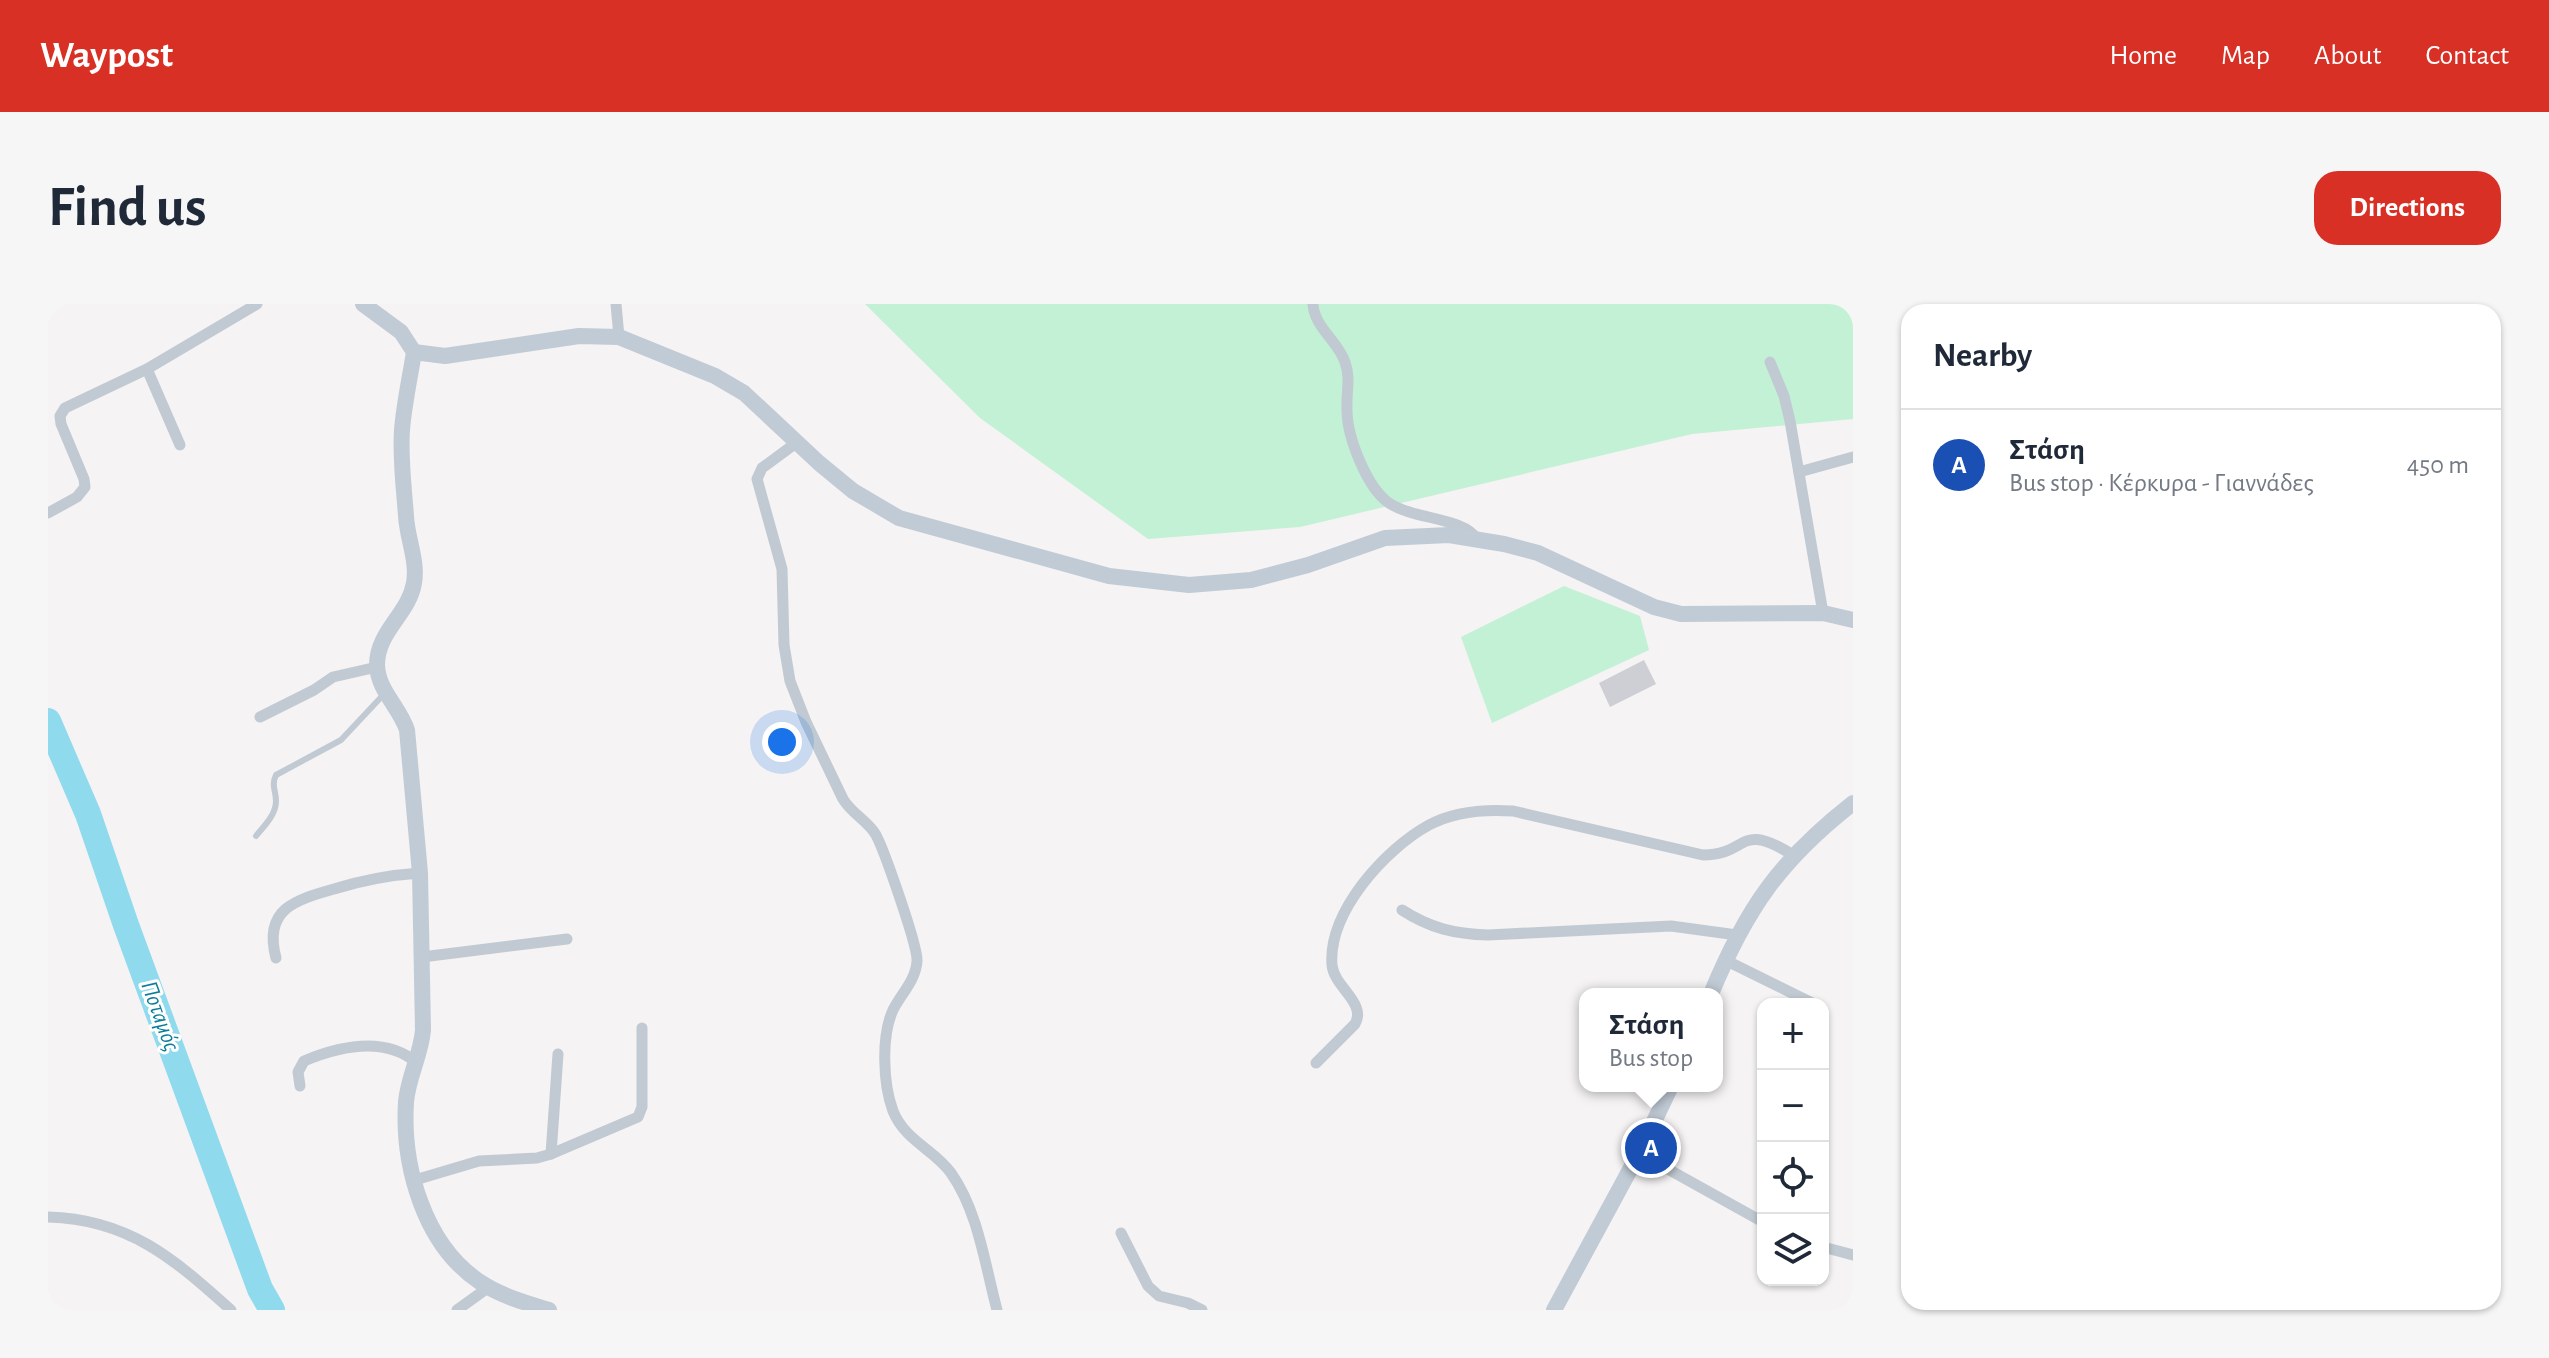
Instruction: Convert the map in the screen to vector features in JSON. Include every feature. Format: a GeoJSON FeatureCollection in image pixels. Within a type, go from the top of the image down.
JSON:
{"type":"FeatureCollection","features":[{"type":"Feature","properties":{"kind":"street"},"geometry":{"type":"LineString","coordinates":[[48,513],[77,497],[85,487],[61,424],[62,411],[147,369],[257,304]]}},
{"type":"Feature","properties":{"kind":"street"},"geometry":{"type":"LineString","coordinates":[[363,304],[401,332],[414,352],[402,432],[406,522],[415,568],[414,584],[406,604],[381,642],[377,667],[380,684],[402,716],[407,730],[420,873],[423,1030],[406,1100],[415,1180],[428,1222],[447,1251],[466,1271],[489,1287],[549,1310]]}},
{"type":"Feature","properties":{"kind":"street"},"geometry":{"type":"LineString","coordinates":[[616,304],[619,337]]}},
{"type":"Feature","properties":{"kind":"street"},"geometry":{"type":"LineString","coordinates":[[1313,304],[1319,324],[1344,358],[1349,379],[1347,412],[1357,456],[1376,490],[1387,502],[1404,511],[1463,525],[1477,539]]}},
{"type":"Feature","properties":{"kind":"street"},"geometry":{"type":"LineString","coordinates":[[414,352],[445,356],[579,336],[619,337],[715,376],[744,393],[796,443],[853,491],[899,518],[1109,576],[1189,585],[1251,580],[1308,565],[1385,538],[1449,535],[1538,553],[1654,607],[1681,614],[1823,613],[1853,620]]}},
{"type":"Feature","properties":{"kind":"street"},"geometry":{"type":"LineString","coordinates":[[1770,362],[1784,396],[1823,613]]}},
{"type":"Feature","properties":{"kind":"street"},"geometry":{"type":"LineString","coordinates":[[147,369],[180,445]]}},
{"type":"Feature","properties":{"kind":"street"},"geometry":{"type":"LineString","coordinates":[[796,443],[762,468],[757,479],[782,569],[784,645],[790,681],[843,799],[878,840],[917,951],[914,976],[887,1025],[884,1043],[892,1110],[907,1133],[947,1168],[961,1189],[973,1217],[997,1310]]}},
{"type":"Feature","properties":{"kind":"street"},"geometry":{"type":"LineString","coordinates":[[1799,472],[1853,457]]}},
{"type":"Feature","properties":{"kind":"street"},"geometry":{"type":"LineString","coordinates":[[260,717],[333,677],[377,667]]}},
{"type":"Feature","properties":{"kind":"street"},"geometry":{"type":"LineString","coordinates":[[1713,988],[1737,935],[1761,895],[1793,855],[1853,803]]}},
{"type":"Feature","properties":{"kind":"street"},"geometry":{"type":"LineString","coordinates":[[1316,1063],[1355,1024],[1359,1016],[1333,971],[1332,949],[1340,921],[1369,876],[1406,841],[1431,825],[1463,813],[1490,809],[1513,811],[1703,855],[1722,852],[1752,838],[1761,838],[1793,855]]}},
{"type":"Feature","properties":{"kind":"street"},"geometry":{"type":"LineString","coordinates":[[276,958],[272,945],[274,926],[282,912],[299,899],[380,876],[420,873]]}},
{"type":"Feature","properties":{"kind":"street"},"geometry":{"type":"LineString","coordinates":[[1402,910],[1435,929],[1457,934],[1671,926],[1737,935]]}},
{"type":"Feature","properties":{"kind":"street"},"geometry":{"type":"LineString","coordinates":[[422,957],[567,939]]}},
{"type":"Feature","properties":{"kind":"street"},"geometry":{"type":"LineString","coordinates":[[1725,960],[1802,998]]}},
{"type":"Feature","properties":{"kind":"street"},"geometry":{"type":"LineString","coordinates":[[415,1180],[479,1161],[537,1158],[635,1119],[642,1107],[642,1028]]}},
{"type":"Feature","properties":{"kind":"street"},"geometry":{"type":"LineString","coordinates":[[300,1086],[298,1072],[304,1061],[353,1047],[397,1049],[417,1063]]}},
{"type":"Feature","properties":{"kind":"street"},"geometry":{"type":"LineString","coordinates":[[551,1154],[558,1054]]}},
{"type":"Feature","properties":{"kind":"street"},"geometry":{"type":"LineString","coordinates":[[1554,1310],[1639,1153],[1668,1092]]}},
{"type":"Feature","properties":{"kind":"street"},"geometry":{"type":"LineString","coordinates":[[1639,1153],[1757,1219]]}},
{"type":"Feature","properties":{"kind":"street"},"geometry":{"type":"LineString","coordinates":[[48,1217],[99,1224],[144,1242],[187,1270],[231,1310]]}},
{"type":"Feature","properties":{"kind":"street"},"geometry":{"type":"LineString","coordinates":[[1121,1233],[1154,1293],[1202,1310]]}},
{"type":"Feature","properties":{"kind":"street"},"geometry":{"type":"LineString","coordinates":[[1829,1249],[1853,1255]]}},
{"type":"Feature","properties":{"kind":"street"},"geometry":{"type":"LineString","coordinates":[[457,1310],[489,1287]]}},
{"type":"Feature","properties":{"kind":"lane"},"geometry":{"type":"LineString","coordinates":[[256,836],[274,813],[276,797],[273,783],[276,775],[341,740],[385,693]]}},
{"type":"Feature","properties":{"kind":"green space"},"geometry":{"type":"Polygon","coordinates":[[[865,304],[1853,304],[1853,419],[1692,434],[1300,527],[1148,539],[980,418],[865,304]]]}},
{"type":"Feature","properties":{"kind":"green space"},"geometry":{"type":"Polygon","coordinates":[[[1564,586],[1640,616],[1649,650],[1492,723],[1461,637],[1564,586]]]}},
{"type":"Feature","properties":{"kind":"building"},"geometry":{"type":"Polygon","coordinates":[[[1644,660],[1656,684],[1610,707],[1599,683],[1644,660]]]}},
{"type":"Feature","properties":{"kind":"waterway","name":"Ποταμός"},"geometry":{"type":"LineString","coordinates":[[48,721],[88,814],[260,1289],[272,1310]]}},
{"type":"Feature","properties":{"kind":"place","name":"Στάση"},"geometry":{"type":"Point","coordinates":[1651,1148]}}]}
